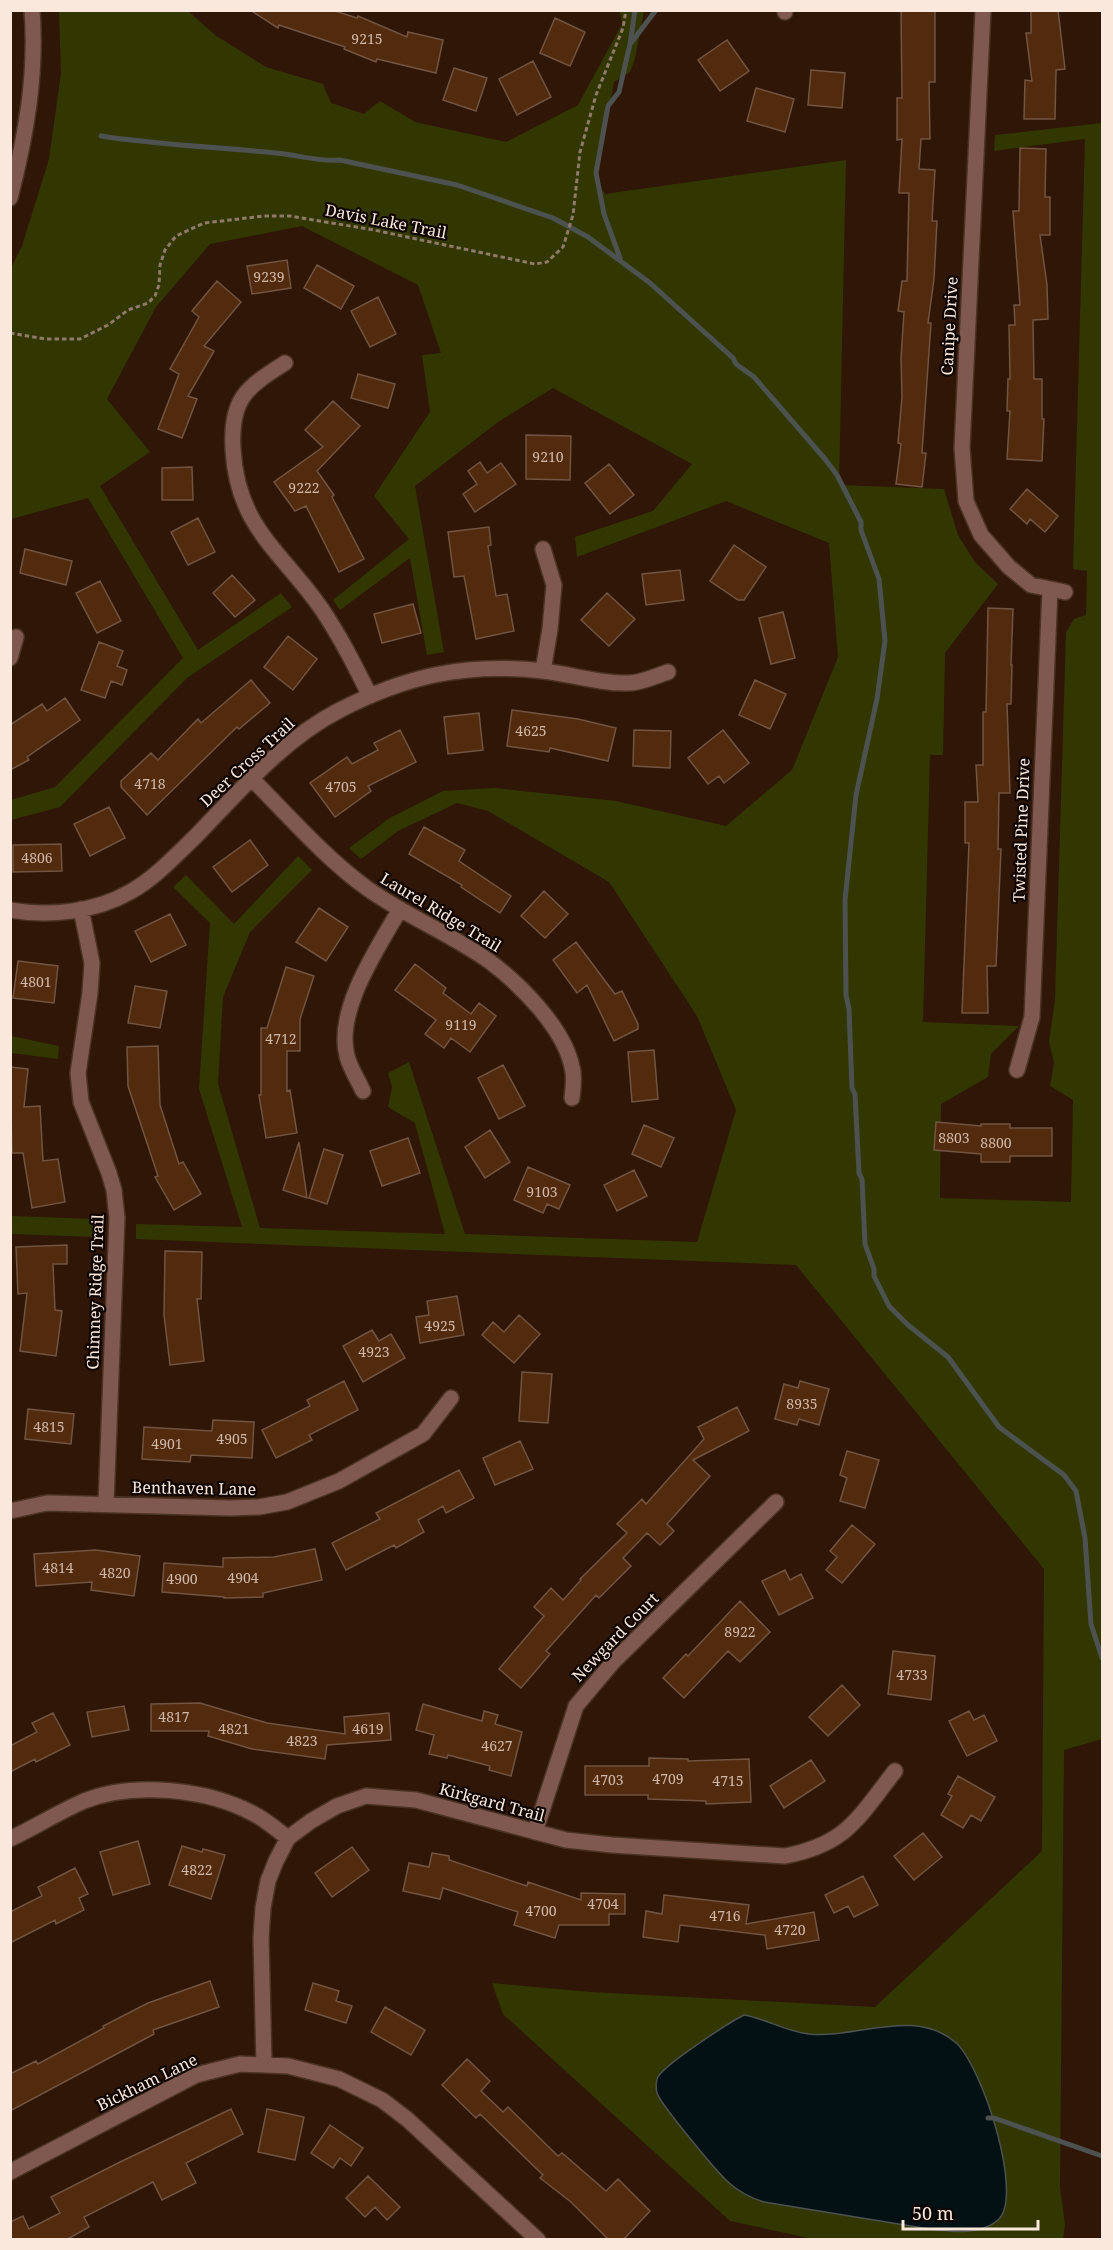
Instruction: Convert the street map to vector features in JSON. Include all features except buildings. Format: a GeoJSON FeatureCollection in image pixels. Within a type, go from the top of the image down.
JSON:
{"type":"FeatureCollection","features":[{"type":"Feature","properties":{"kind":"street"},"geometry":{"type":"LineString","coordinates":[[10,198],[23,147],[33,77],[32,10]]}},
{"type":"Feature","properties":{"kind":"street","name":"Canipe Drive"},"geometry":{"type":"LineString","coordinates":[[982,10],[962,448],[966,501],[981,535],[1009,567],[1031,585],[1058,590]]}},
{"type":"Feature","properties":{"kind":"street"},"geometry":{"type":"LineString","coordinates":[[285,363],[254,382],[239,401],[232,438],[238,488],[259,531],[320,606],[336,631],[369,696]]}},
{"type":"Feature","properties":{"kind":"street"},"geometry":{"type":"LineString","coordinates":[[543,549],[554,585],[543,671]]}},
{"type":"Feature","properties":{"kind":"street","name":"Twisted Pine Drive"},"geometry":{"type":"LineString","coordinates":[[1017,1070],[1032,1017],[1058,590]]}},
{"type":"Feature","properties":{"kind":"street"},"geometry":{"type":"LineString","coordinates":[[10,658],[16,637]]}},
{"type":"Feature","properties":{"kind":"street","name":"Deer Cross Trail"},"geometry":{"type":"LineString","coordinates":[[10,910],[57,914],[127,894],[150,879],[287,746],[336,712],[389,686],[435,673],[466,669],[503,668],[543,671],[628,683],[668,672]]}},
{"type":"Feature","properties":{"kind":"street","name":"Laurel Ridge Trail"},"geometry":{"type":"LineString","coordinates":[[252,779],[338,864],[367,888],[489,961],[514,982],[539,1007],[564,1045],[572,1065],[574,1080],[572,1098]]}},
{"type":"Feature","properties":{"kind":"street","name":"Chimney Ridge Trail"},"geometry":{"type":"LineString","coordinates":[[81,909],[92,963],[90,993],[78,1073],[81,1102],[109,1173],[114,1190],[117,1218],[106,1504]]}},
{"type":"Feature","properties":{"kind":"street"},"geometry":{"type":"LineString","coordinates":[[363,1091],[347,1058],[346,1026],[351,1004],[374,955],[400,909]]}},
{"type":"Feature","properties":{"kind":"street","name":"Benthaven Lane"},"geometry":{"type":"LineString","coordinates":[[10,1511],[47,1503],[231,1508],[259,1507],[287,1502],[339,1480],[423,1434],[451,1398]]}},
{"type":"Feature","properties":{"kind":"street","name":"Newgard Court"},"geometry":{"type":"LineString","coordinates":[[535,1832],[576,1706],[585,1693],[613,1662],[776,1503]]}},
{"type":"Feature","properties":{"kind":"street","name":"Kirkgard Trail"},"geometry":{"type":"LineString","coordinates":[[288,1838],[337,1806],[366,1796],[416,1800],[566,1840],[785,1856],[819,1847],[849,1829],[895,1771]]}},
{"type":"Feature","properties":{"kind":"street"},"geometry":{"type":"LineString","coordinates":[[10,1839],[84,1801],[102,1795],[138,1790],[165,1790],[219,1799],[255,1814],[288,1838],[272,1871],[262,1908],[264,2064]]}},
{"type":"Feature","properties":{"kind":"street","name":"Bickham Lane"},"geometry":{"type":"LineString","coordinates":[[10,2172],[182,2081],[225,2067],[264,2064],[305,2069],[339,2079],[382,2100],[407,2119],[538,2240]]}},
{"type":"Feature","properties":{"kind":"path","name":"Davis Lake Trail"},"geometry":{"type":"LineString","coordinates":[[10,333],[45,339],[80,339],[108,325],[128,310],[148,303],[155,296],[159,285],[160,265],[165,250],[176,236],[204,223],[264,216],[290,216],[374,230],[535,264],[547,262],[564,247],[573,215],[580,152],[596,95],[623,28],[626,10]]}},
{"type":"Feature","properties":{"kind":"green space"},"geometry":{"type":"Polygon","coordinates":[[[59,11],[188,11],[215,35],[266,67],[323,84],[331,103],[364,114],[380,101],[415,122],[506,142],[578,105],[622,24],[620,11],[644,11],[635,59],[630,72],[614,82],[596,181],[605,194],[846,160],[839,485],[944,489],[958,535],[975,562],[998,584],[945,653],[943,755],[930,755],[923,1022],[1019,1026],[991,1054],[988,1077],[941,1104],[940,1198],[1071,1202],[1073,1100],[1050,1086],[1054,1063],[1049,1042],[1055,999],[1066,632],[1074,619],[1086,615],[1087,571],[1073,569],[1085,139],[994,151],[995,135],[1102,123],[1102,1739],[1064,1750],[1060,2187],[1065,2225],[1063,2239],[813,2239],[730,2221],[503,2014],[492,1983],[591,1992],[875,2007],[1042,1851],[1044,1569],[796,1265],[136,1239],[136,1224],[242,1227],[199,1089],[210,923],[173,887],[186,875],[234,924],[298,856],[312,870],[250,932],[223,997],[218,1084],[260,1228],[445,1234],[415,1123],[388,1107],[392,1087],[388,1073],[409,1062],[465,1234],[697,1242],[736,1110],[697,1016],[609,882],[488,811],[457,803],[398,831],[361,859],[349,848],[390,818],[443,791],[495,788],[616,801],[726,826],[792,770],[838,657],[829,543],[726,501],[577,557],[575,537],[653,511],[692,464],[553,388],[498,422],[415,486],[444,652],[427,655],[410,558],[340,610],[333,600],[409,539],[374,496],[430,412],[422,355],[441,353],[418,285],[302,226],[210,244],[156,307],[107,399],[150,452],[100,486],[198,650],[281,593],[292,607],[187,678],[60,807],[11,820],[11,800],[55,787],[183,658],[88,498],[11,519],[10,270],[22,246],[49,159],[61,73],[59,11]]]}},
{"type":"Feature","properties":{"kind":"green space"},"geometry":{"type":"Polygon","coordinates":[[[11,1036],[59,1046],[58,1059],[11,1053],[11,1036]]]}},
{"type":"Feature","properties":{"kind":"green space"},"geometry":{"type":"Polygon","coordinates":[[[11,1216],[95,1219],[95,1237],[11,1234],[11,1216]]]}},
{"type":"Feature","properties":{"kind":"shaded area"},"geometry":{"type":"Polygon","coordinates":[[[744,2015],[809,2034],[903,2025],[939,2032],[955,2042],[976,2075],[996,2130],[1006,2185],[1005,2206],[998,2220],[982,2229],[972,2231],[932,2229],[764,2202],[732,2186],[668,2111],[657,2093],[656,2084],[661,2073],[682,2055],[744,2015]]]}},
{"type":"Feature","properties":{"kind":"waterway"},"geometry":{"type":"LineString","coordinates":[[620,258],[604,214],[596,173],[608,106],[619,92],[635,10]]}},
{"type":"Feature","properties":{"kind":"waterway"},"geometry":{"type":"LineString","coordinates":[[631,43],[656,10]]}},
{"type":"Feature","properties":{"kind":"waterway"},"geometry":{"type":"LineString","coordinates":[[101,136],[340,160],[457,185],[553,218],[588,237],[650,283],[733,358],[736,364],[754,377],[837,475],[861,522],[861,530],[879,579],[885,641],[877,699],[856,795],[845,900],[846,995],[849,1009],[852,1088],[855,1094],[859,1173],[862,1179],[865,1244],[874,1269],[874,1276],[889,1306],[908,1325],[948,1357],[999,1427],[1064,1475],[1076,1491],[1085,1538],[1091,1624],[1102,1658]]}},
{"type":"Feature","properties":{"kind":"waterway"},"geometry":{"type":"LineString","coordinates":[[988,2118],[994,2118],[1102,2156]]}}]}
